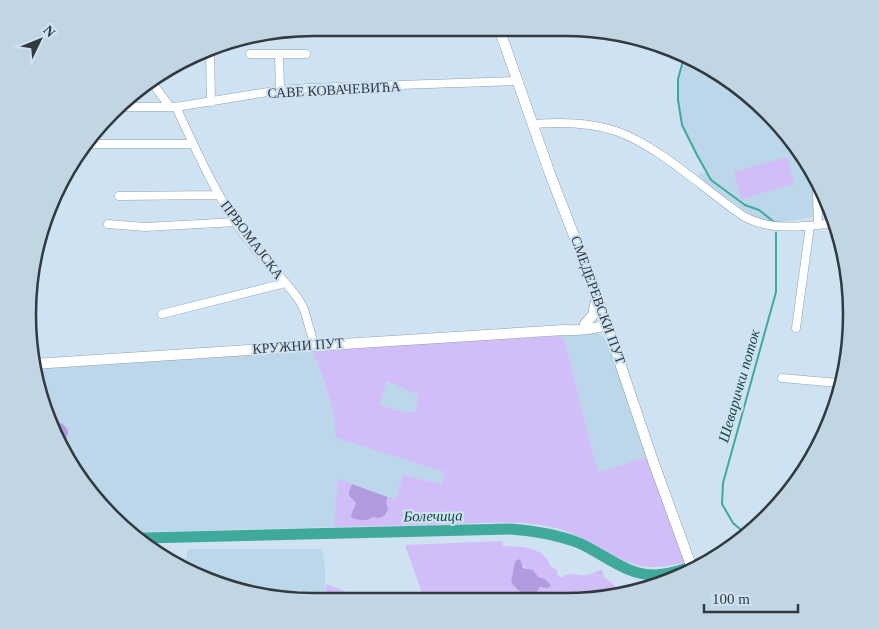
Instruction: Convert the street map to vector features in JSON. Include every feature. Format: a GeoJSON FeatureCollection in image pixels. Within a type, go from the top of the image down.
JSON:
{"type":"FeatureCollection","features":[{"type":"Feature","properties":{"kind":"main road","name":"СМЕДЕРЕВСКИ ПУТ"},"geometry":{"type":"LineString","coordinates":[[502,36],[607,322],[646,442],[690,563]]}},
{"type":"Feature","properties":{"kind":"main road"},"geometry":{"type":"LineString","coordinates":[[597,295],[593,315],[587,327],[603,332],[613,340]]}},
{"type":"Feature","properties":{"kind":"main road","name":"КРУЖНИ ПУТ"},"geometry":{"type":"LineString","coordinates":[[41,363],[314,344],[564,330],[607,322]]}},
{"type":"Feature","properties":{"kind":"street"},"geometry":{"type":"LineString","coordinates":[[250,54],[306,54]]}},
{"type":"Feature","properties":{"kind":"street"},"geometry":{"type":"LineString","coordinates":[[279,54],[280,90]]}},
{"type":"Feature","properties":{"kind":"street"},"geometry":{"type":"LineString","coordinates":[[210,56],[211,102]]}},
{"type":"Feature","properties":{"kind":"street","name":"САВЕ КОВАЧЕВИЋА"},"geometry":{"type":"LineString","coordinates":[[129,107],[173,107],[280,90],[518,81]]}},
{"type":"Feature","properties":{"kind":"street","name":"ПРВОМАЈСКА"},"geometry":{"type":"LineString","coordinates":[[155,86],[173,107],[218,195],[236,222],[254,248],[299,300],[304,309],[314,344]]}},
{"type":"Feature","properties":{"kind":"street"},"geometry":{"type":"LineString","coordinates":[[533,124],[556,122],[576,124],[616,131],[629,136],[662,156],[750,220],[769,225],[828,224]]}},
{"type":"Feature","properties":{"kind":"street"},"geometry":{"type":"LineString","coordinates":[[95,144],[193,144]]}},
{"type":"Feature","properties":{"kind":"street"},"geometry":{"type":"LineString","coordinates":[[119,196],[218,195]]}},
{"type":"Feature","properties":{"kind":"street"},"geometry":{"type":"LineString","coordinates":[[796,328],[817,198]]}},
{"type":"Feature","properties":{"kind":"street"},"geometry":{"type":"LineString","coordinates":[[108,224],[145,227],[236,222]]}},
{"type":"Feature","properties":{"kind":"street"},"geometry":{"type":"LineString","coordinates":[[162,314],[285,283]]}},
{"type":"Feature","properties":{"kind":"street"},"geometry":{"type":"LineString","coordinates":[[782,378],[834,383]]}},
{"type":"Feature","properties":{"kind":"shaded area"},"geometry":{"type":"Polygon","coordinates":[[[683,62],[719,83],[748,105],[774,131],[796,160],[817,198],[818,216],[779,223],[751,215],[696,176],[706,172],[682,125],[678,100],[678,79],[683,62]]]}},
{"type":"Feature","properties":{"kind":"shaded area"},"geometry":{"type":"Polygon","coordinates":[[[787,157],[794,184],[741,199],[734,172],[787,157]]]}},
{"type":"Feature","properties":{"kind":"shaded area"},"geometry":{"type":"Polygon","coordinates":[[[587,332],[597,333],[606,339],[647,457],[599,472],[565,341],[559,336],[587,332]]]}},
{"type":"Feature","properties":{"kind":"shaded area"},"geometry":{"type":"Polygon","coordinates":[[[559,336],[565,341],[599,472],[647,457],[685,562],[649,567],[634,564],[565,531],[523,523],[334,527],[338,479],[352,484],[349,493],[356,503],[353,509],[386,501],[388,497],[396,499],[403,475],[442,484],[445,472],[336,438],[331,404],[313,350],[559,336]],[[387,381],[379,405],[406,412],[416,412],[418,395],[387,381]]]}},
{"type":"Feature","properties":{"kind":"shaded area"},"geometry":{"type":"Polygon","coordinates":[[[313,350],[328,396],[336,428],[336,438],[445,472],[442,484],[403,475],[396,499],[339,480],[334,527],[141,532],[105,498],[83,469],[66,440],[68,436],[66,426],[61,423],[53,410],[42,369],[313,350]]]}},
{"type":"Feature","properties":{"kind":"shaded area"},"geometry":{"type":"Polygon","coordinates":[[[387,381],[419,395],[416,413],[379,405],[387,381]]]}},
{"type":"Feature","properties":{"kind":"shaded area"},"geometry":{"type":"Polygon","coordinates":[[[53,410],[54,410],[61,423],[58,424],[53,410]]]}},
{"type":"Feature","properties":{"kind":"shaded area"},"geometry":{"type":"Polygon","coordinates":[[[61,423],[67,428],[66,440],[65,438],[58,424],[61,423]]]}},
{"type":"Feature","properties":{"kind":"shaded area"},"geometry":{"type":"Polygon","coordinates":[[[352,484],[388,497],[386,501],[388,510],[384,516],[365,520],[352,518],[351,515],[356,503],[349,495],[352,484]]]}},
{"type":"Feature","properties":{"kind":"shaded area"},"geometry":{"type":"Polygon","coordinates":[[[502,541],[503,546],[537,551],[547,559],[550,566],[557,570],[557,574],[561,578],[571,574],[586,575],[602,569],[604,577],[617,587],[583,592],[535,593],[538,577],[515,561],[511,582],[524,593],[419,593],[421,590],[405,545],[502,541]]]}},
{"type":"Feature","properties":{"kind":"shaded area"},"geometry":{"type":"Polygon","coordinates":[[[188,549],[322,549],[325,568],[325,593],[278,590],[242,583],[208,572],[186,561],[188,549]]]}},
{"type":"Feature","properties":{"kind":"shaded area"},"geometry":{"type":"Polygon","coordinates":[[[520,559],[523,568],[533,570],[538,577],[545,579],[551,585],[548,588],[540,587],[536,593],[524,593],[519,590],[511,582],[515,561],[520,559]]]}},
{"type":"Feature","properties":{"kind":"shaded area"},"geometry":{"type":"Polygon","coordinates":[[[326,584],[350,593],[325,593],[326,584]]]}},
{"type":"Feature","properties":{"kind":"waterway","name":"Шеварички поток"},"geometry":{"type":"LineString","coordinates":[[683,62],[678,79],[678,100],[682,125],[711,180],[745,205],[759,210],[774,222]]}},
{"type":"Feature","properties":{"kind":"waterway","name":"Шеварички поток"},"geometry":{"type":"LineString","coordinates":[[741,530],[733,523],[722,504],[723,483],[776,292],[776,233]]}},
{"type":"Feature","properties":{"kind":"waterway","name":"Болечица"},"geometry":{"type":"LineString","coordinates":[[149,538],[511,529],[562,537],[579,543],[616,564],[635,572],[656,575],[667,573]]}}]}
